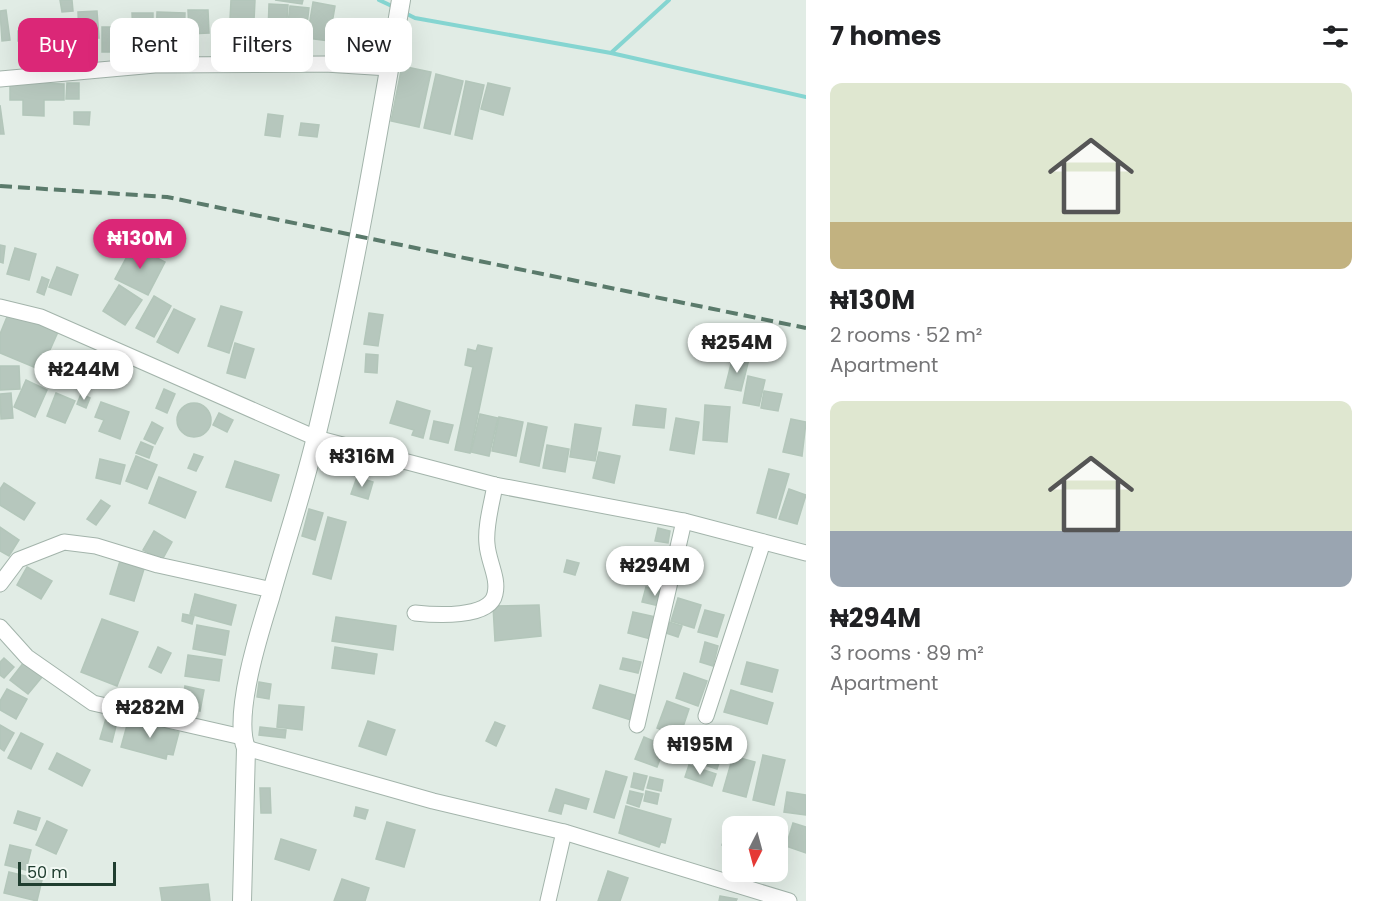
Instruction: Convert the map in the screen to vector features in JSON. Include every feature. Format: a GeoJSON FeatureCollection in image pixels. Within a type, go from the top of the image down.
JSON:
{"type":"FeatureCollection","features":[{"type":"Feature","properties":{"kind":"street"},"geometry":{"type":"LineString","coordinates":[[398,18],[401,0]]}},
{"type":"Feature","properties":{"kind":"street"},"geometry":{"type":"LineString","coordinates":[[0,79],[155,65],[325,64]]}},
{"type":"Feature","properties":{"kind":"street"},"geometry":{"type":"LineString","coordinates":[[242,901],[244,743],[242,721],[256,644],[316,438],[350,283],[388,72]]}},
{"type":"Feature","properties":{"kind":"street"},"geometry":{"type":"LineString","coordinates":[[0,307],[40,317],[316,438],[495,485],[684,521],[806,553]]}},
{"type":"Feature","properties":{"kind":"street"},"geometry":{"type":"LineString","coordinates":[[415,613],[436,615],[468,613],[488,606],[495,596],[495,580],[486,543],[495,485]]}},
{"type":"Feature","properties":{"kind":"street"},"geometry":{"type":"LineString","coordinates":[[637,725],[684,521]]}},
{"type":"Feature","properties":{"kind":"street"},"geometry":{"type":"LineString","coordinates":[[0,584],[18,560],[64,542],[96,546],[158,565],[272,590]]}},
{"type":"Feature","properties":{"kind":"street"},"geometry":{"type":"LineString","coordinates":[[705,716],[763,542]]}},
{"type":"Feature","properties":{"kind":"street"},"geometry":{"type":"LineString","coordinates":[[0,627],[27,657],[93,703],[244,743],[433,801],[564,832],[789,901]]}},
{"type":"Feature","properties":{"kind":"street"},"geometry":{"type":"LineString","coordinates":[[548,901],[564,832]]}},
{"type":"Feature","properties":{"kind":"building"},"geometry":{"type":"Polygon","coordinates":[[[60,0],[72,0],[73,11],[62,12],[60,0]]]}},
{"type":"Feature","properties":{"kind":"building"},"geometry":{"type":"Polygon","coordinates":[[[231,0],[255,0],[254,18],[230,18],[231,0]]]}},
{"type":"Feature","properties":{"kind":"building"},"geometry":{"type":"Polygon","coordinates":[[[275,0],[303,0],[302,4],[275,0]]]}},
{"type":"Feature","properties":{"kind":"building"},"geometry":{"type":"Polygon","coordinates":[[[313,2],[335,6],[333,18],[325,18],[325,40],[313,39],[313,18],[310,18],[313,2]]]}},
{"type":"Feature","properties":{"kind":"building"},"geometry":{"type":"Polygon","coordinates":[[[269,4],[288,5],[287,18],[269,18],[269,4]]]}},
{"type":"Feature","properties":{"kind":"building"},"geometry":{"type":"Polygon","coordinates":[[[290,6],[309,8],[308,18],[289,18],[290,6]]]}},
{"type":"Feature","properties":{"kind":"building"},"geometry":{"type":"Polygon","coordinates":[[[6,10],[10,40],[2,41],[0,11],[6,10]]]}},
{"type":"Feature","properties":{"kind":"building"},"geometry":{"type":"Polygon","coordinates":[[[188,10],[208,10],[209,33],[199,34],[199,18],[188,18],[188,10]]]}},
{"type":"Feature","properties":{"kind":"building"},"geometry":{"type":"Polygon","coordinates":[[[97,11],[98,18],[78,18],[78,12],[97,11]]]}},
{"type":"Feature","properties":{"kind":"building"},"geometry":{"type":"Polygon","coordinates":[[[157,12],[185,13],[185,18],[157,18],[157,12]]]}},
{"type":"Feature","properties":{"kind":"building"},"geometry":{"type":"Polygon","coordinates":[[[132,13],[153,13],[153,18],[132,18],[132,13]]]}},
{"type":"Feature","properties":{"kind":"building"},"geometry":{"type":"Polygon","coordinates":[[[102,27],[110,27],[110,52],[102,52],[102,27]]]}},
{"type":"Feature","properties":{"kind":"building"},"geometry":{"type":"Polygon","coordinates":[[[412,68],[431,72],[419,127],[391,121],[401,72],[412,72],[412,68]]]}},
{"type":"Feature","properties":{"kind":"building"},"geometry":{"type":"Polygon","coordinates":[[[436,74],[463,81],[450,134],[424,128],[436,74]]]}},
{"type":"Feature","properties":{"kind":"building"},"geometry":{"type":"Polygon","coordinates":[[[466,81],[484,85],[472,139],[455,135],[466,81]]]}},
{"type":"Feature","properties":{"kind":"building"},"geometry":{"type":"Polygon","coordinates":[[[10,82],[64,84],[64,100],[44,100],[44,116],[23,115],[23,100],[10,100],[10,82]]]}},
{"type":"Feature","properties":{"kind":"building"},"geometry":{"type":"Polygon","coordinates":[[[67,83],[79,83],[79,99],[66,99],[67,83]]]}},
{"type":"Feature","properties":{"kind":"building"},"geometry":{"type":"Polygon","coordinates":[[[488,83],[510,88],[503,115],[481,109],[488,83]]]}},
{"type":"Feature","properties":{"kind":"building"},"geometry":{"type":"Polygon","coordinates":[[[0,105],[4,134],[0,134],[0,105]]]}},
{"type":"Feature","properties":{"kind":"building"},"geometry":{"type":"Polygon","coordinates":[[[74,112],[90,112],[89,125],[74,124],[74,112]]]}},
{"type":"Feature","properties":{"kind":"building"},"geometry":{"type":"Polygon","coordinates":[[[268,114],[283,116],[280,137],[265,135],[268,114]]]}},
{"type":"Feature","properties":{"kind":"building"},"geometry":{"type":"Polygon","coordinates":[[[301,123],[319,125],[317,137],[299,135],[301,123]]]}},
{"type":"Feature","properties":{"kind":"building"},"geometry":{"type":"Polygon","coordinates":[[[0,245],[5,246],[3,263],[0,262],[0,245]]]}},
{"type":"Feature","properties":{"kind":"building"},"geometry":{"type":"Polygon","coordinates":[[[133,245],[165,262],[148,295],[115,279],[133,245]]]}},
{"type":"Feature","properties":{"kind":"building"},"geometry":{"type":"Polygon","coordinates":[[[15,248],[36,254],[29,280],[7,274],[15,248]]]}},
{"type":"Feature","properties":{"kind":"building"},"geometry":{"type":"Polygon","coordinates":[[[57,267],[78,275],[71,295],[49,287],[57,267]]]}},
{"type":"Feature","properties":{"kind":"building"},"geometry":{"type":"Polygon","coordinates":[[[42,277],[49,280],[44,295],[37,292],[42,277]]]}},
{"type":"Feature","properties":{"kind":"building"},"geometry":{"type":"Polygon","coordinates":[[[119,285],[142,300],[125,325],[103,311],[119,285]]]}},
{"type":"Feature","properties":{"kind":"building"},"geometry":{"type":"Polygon","coordinates":[[[154,296],[171,306],[154,337],[136,328],[154,296]]]}},
{"type":"Feature","properties":{"kind":"building"},"geometry":{"type":"Polygon","coordinates":[[[221,306],[242,312],[229,353],[208,346],[221,306]]]}},
{"type":"Feature","properties":{"kind":"building"},"geometry":{"type":"Polygon","coordinates":[[[174,309],[195,319],[178,353],[157,342],[174,309]]]}},
{"type":"Feature","properties":{"kind":"building"},"geometry":{"type":"Polygon","coordinates":[[[9,312],[58,332],[41,370],[0,353],[0,334],[9,312]]]}},
{"type":"Feature","properties":{"kind":"building"},"geometry":{"type":"Polygon","coordinates":[[[369,313],[383,315],[378,346],[364,344],[369,313]]]}},
{"type":"Feature","properties":{"kind":"building"},"geometry":{"type":"Polygon","coordinates":[[[235,343],[254,349],[245,378],[227,373],[235,343]]]}},
{"type":"Feature","properties":{"kind":"building"},"geometry":{"type":"Polygon","coordinates":[[[478,345],[492,348],[470,453],[455,450],[473,367],[465,365],[468,349],[476,351],[478,345]]]}},
{"type":"Feature","properties":{"kind":"building"},"geometry":{"type":"Polygon","coordinates":[[[366,354],[378,355],[377,373],[365,372],[366,354]]]}},
{"type":"Feature","properties":{"kind":"building"},"geometry":{"type":"Polygon","coordinates":[[[733,356],[749,359],[741,391],[725,388],[733,356]]]}},
{"type":"Feature","properties":{"kind":"building"},"geometry":{"type":"Polygon","coordinates":[[[0,366],[19,366],[20,389],[0,390],[0,366]]]}},
{"type":"Feature","properties":{"kind":"building"},"geometry":{"type":"Polygon","coordinates":[[[748,376],[765,380],[759,406],[743,403],[748,376]]]}},
{"type":"Feature","properties":{"kind":"building"},"geometry":{"type":"Polygon","coordinates":[[[26,380],[47,390],[35,417],[14,407],[26,380]]]}},
{"type":"Feature","properties":{"kind":"building"},"geometry":{"type":"Polygon","coordinates":[[[164,389],[175,394],[167,413],[156,408],[164,389]]]}},
{"type":"Feature","properties":{"kind":"building"},"geometry":{"type":"Polygon","coordinates":[[[764,391],[782,394],[778,411],[761,408],[764,391]]]}},
{"type":"Feature","properties":{"kind":"building"},"geometry":{"type":"Polygon","coordinates":[[[11,393],[13,418],[1,419],[0,394],[11,393]]]}},
{"type":"Feature","properties":{"kind":"building"},"geometry":{"type":"Polygon","coordinates":[[[56,393],[75,401],[65,423],[47,416],[56,393]]]}},
{"type":"Feature","properties":{"kind":"building"},"geometry":{"type":"Polygon","coordinates":[[[81,394],[90,398],[86,408],[77,404],[81,394]]]}},
{"type":"Feature","properties":{"kind":"building"},"geometry":{"type":"Polygon","coordinates":[[[397,401],[430,411],[423,438],[412,435],[414,430],[390,423],[397,401]]]}},
{"type":"Feature","properties":{"kind":"building"},"geometry":{"type":"Polygon","coordinates":[[[101,402],[129,412],[120,439],[99,431],[104,420],[95,417],[101,402]]]}},
{"type":"Feature","properties":{"kind":"building"},"geometry":{"type":"Polygon","coordinates":[[[194,403],[206,408],[211,420],[206,432],[194,437],[182,432],[177,420],[182,408],[194,403]]]}},
{"type":"Feature","properties":{"kind":"building"},"geometry":{"type":"Polygon","coordinates":[[[636,405],[666,409],[664,428],[633,425],[636,405]]]}},
{"type":"Feature","properties":{"kind":"building"},"geometry":{"type":"Polygon","coordinates":[[[705,405],[730,407],[727,442],[703,440],[705,405]]]}},
{"type":"Feature","properties":{"kind":"building"},"geometry":{"type":"Polygon","coordinates":[[[219,413],[233,420],[227,432],[213,425],[219,413]]]}},
{"type":"Feature","properties":{"kind":"building"},"geometry":{"type":"Polygon","coordinates":[[[480,414],[498,418],[489,456],[471,452],[480,414]]]}},
{"type":"Feature","properties":{"kind":"building"},"geometry":{"type":"Polygon","coordinates":[[[499,417],[523,422],[516,456],[492,451],[499,417]]]}},
{"type":"Feature","properties":{"kind":"building"},"geometry":{"type":"Polygon","coordinates":[[[676,418],[699,422],[694,454],[670,450],[676,418]]]}},
{"type":"Feature","properties":{"kind":"building"},"geometry":{"type":"Polygon","coordinates":[[[791,419],[806,422],[802,456],[783,452],[791,419]]]}},
{"type":"Feature","properties":{"kind":"building"},"geometry":{"type":"Polygon","coordinates":[[[434,421],[453,425],[448,443],[430,439],[434,421]]]}},
{"type":"Feature","properties":{"kind":"building"},"geometry":{"type":"Polygon","coordinates":[[[152,422],[163,428],[155,444],[144,439],[152,422]]]}},
{"type":"Feature","properties":{"kind":"building"},"geometry":{"type":"Polygon","coordinates":[[[528,423],[547,427],[539,466],[520,462],[528,423]]]}},
{"type":"Feature","properties":{"kind":"building"},"geometry":{"type":"Polygon","coordinates":[[[575,424],[601,428],[595,461],[570,457],[575,424]]]}},
{"type":"Feature","properties":{"kind":"building"},"geometry":{"type":"Polygon","coordinates":[[[141,442],[153,447],[149,458],[136,453],[141,442]]]}},
{"type":"Feature","properties":{"kind":"building"},"geometry":{"type":"Polygon","coordinates":[[[547,445],[569,449],[565,472],[543,468],[547,445]]]}},
{"type":"Feature","properties":{"kind":"building"},"geometry":{"type":"Polygon","coordinates":[[[599,452],[620,456],[614,483],[593,478],[599,452]]]}},
{"type":"Feature","properties":{"kind":"building"},"geometry":{"type":"Polygon","coordinates":[[[194,454],[203,457],[196,471],[188,468],[194,454]]]}},
{"type":"Feature","properties":{"kind":"building"},"geometry":{"type":"Polygon","coordinates":[[[136,456],[157,465],[147,489],[126,481],[136,456]]]}},
{"type":"Feature","properties":{"kind":"building"},"geometry":{"type":"Polygon","coordinates":[[[100,459],[125,465],[120,484],[96,478],[100,459]]]}},
{"type":"Feature","properties":{"kind":"building"},"geometry":{"type":"Polygon","coordinates":[[[235,461],[279,475],[271,501],[226,487],[235,461]]]}},
{"type":"Feature","properties":{"kind":"building"},"geometry":{"type":"Polygon","coordinates":[[[769,469],[789,474],[776,518],[757,513],[769,469]]]}},
{"type":"Feature","properties":{"kind":"building"},"geometry":{"type":"Polygon","coordinates":[[[159,477],[196,492],[185,518],[149,503],[159,477]]]}},
{"type":"Feature","properties":{"kind":"building"},"geometry":{"type":"Polygon","coordinates":[[[357,477],[373,482],[368,499],[351,494],[357,477]]]}},
{"type":"Feature","properties":{"kind":"building"},"geometry":{"type":"Polygon","coordinates":[[[4,483],[35,503],[24,520],[0,505],[0,489],[4,483]]]}},
{"type":"Feature","properties":{"kind":"building"},"geometry":{"type":"Polygon","coordinates":[[[789,489],[806,495],[797,524],[779,519],[789,489]]]}},
{"type":"Feature","properties":{"kind":"building"},"geometry":{"type":"Polygon","coordinates":[[[101,500],[110,506],[96,525],[87,519],[101,500]]]}},
{"type":"Feature","properties":{"kind":"building"},"geometry":{"type":"Polygon","coordinates":[[[309,509],[323,513],[315,540],[302,536],[309,509]]]}},
{"type":"Feature","properties":{"kind":"building"},"geometry":{"type":"Polygon","coordinates":[[[328,517],[346,522],[331,579],[313,574],[328,517]]]}},
{"type":"Feature","properties":{"kind":"building"},"geometry":{"type":"Polygon","coordinates":[[[0,527],[19,540],[9,556],[0,551],[0,527]]]}},
{"type":"Feature","properties":{"kind":"building"},"geometry":{"type":"Polygon","coordinates":[[[658,528],[670,531],[668,543],[655,541],[658,528]]]}},
{"type":"Feature","properties":{"kind":"building"},"geometry":{"type":"Polygon","coordinates":[[[154,531],[172,542],[162,560],[143,550],[154,531]]]}},
{"type":"Feature","properties":{"kind":"building"},"geometry":{"type":"Polygon","coordinates":[[[567,560],[579,563],[575,575],[564,572],[567,560]]]}},
{"type":"Feature","properties":{"kind":"building"},"geometry":{"type":"Polygon","coordinates":[[[120,561],[144,569],[134,601],[110,594],[120,561]]]}},
{"type":"Feature","properties":{"kind":"building"},"geometry":{"type":"Polygon","coordinates":[[[27,567],[52,581],[41,599],[17,585],[27,567]]]}},
{"type":"Feature","properties":{"kind":"building"},"geometry":{"type":"Polygon","coordinates":[[[657,576],[670,578],[667,589],[655,587],[657,576]]]}},
{"type":"Feature","properties":{"kind":"building"},"geometry":{"type":"Polygon","coordinates":[[[646,587],[668,592],[664,607],[642,602],[646,587]]]}},
{"type":"Feature","properties":{"kind":"building"},"geometry":{"type":"Polygon","coordinates":[[[195,594],[236,605],[231,625],[190,614],[195,594]]]}},
{"type":"Feature","properties":{"kind":"building"},"geometry":{"type":"Polygon","coordinates":[[[678,598],[701,605],[694,628],[671,621],[678,598]]]}},
{"type":"Feature","properties":{"kind":"building"},"geometry":{"type":"Polygon","coordinates":[[[539,605],[541,636],[495,641],[493,606],[539,605]]]}},
{"type":"Feature","properties":{"kind":"building"},"geometry":{"type":"Polygon","coordinates":[[[705,610],[724,615],[717,637],[698,632],[705,610]]]}},
{"type":"Feature","properties":{"kind":"building"},"geometry":{"type":"Polygon","coordinates":[[[633,612],[656,617],[651,639],[628,633],[633,612]]]}},
{"type":"Feature","properties":{"kind":"building"},"geometry":{"type":"Polygon","coordinates":[[[183,614],[194,616],[192,624],[182,621],[183,614]]]}},
{"type":"Feature","properties":{"kind":"building"},"geometry":{"type":"Polygon","coordinates":[[[336,617],[396,626],[393,650],[332,641],[336,617]]]}},
{"type":"Feature","properties":{"kind":"building"},"geometry":{"type":"Polygon","coordinates":[[[102,619],[138,632],[117,686],[81,672],[102,619]]]}},
{"type":"Feature","properties":{"kind":"building"},"geometry":{"type":"Polygon","coordinates":[[[669,622],[682,626],[678,637],[666,633],[669,622]]]}},
{"type":"Feature","properties":{"kind":"building"},"geometry":{"type":"Polygon","coordinates":[[[197,625],[229,631],[225,655],[193,649],[197,625]]]}},
{"type":"Feature","properties":{"kind":"building"},"geometry":{"type":"Polygon","coordinates":[[[705,642],[718,646],[713,666],[700,662],[705,642]]]}},
{"type":"Feature","properties":{"kind":"building"},"geometry":{"type":"Polygon","coordinates":[[[158,647],[171,653],[161,673],[149,667],[158,647]]]}},
{"type":"Feature","properties":{"kind":"building"},"geometry":{"type":"Polygon","coordinates":[[[335,647],[377,654],[374,674],[332,668],[335,647]]]}},
{"type":"Feature","properties":{"kind":"building"},"geometry":{"type":"Polygon","coordinates":[[[188,655],[222,660],[219,681],[185,676],[188,655]]]}},
{"type":"Feature","properties":{"kind":"building"},"geometry":{"type":"Polygon","coordinates":[[[4,658],[14,667],[4,678],[0,675],[0,662],[4,658]]]}},
{"type":"Feature","properties":{"kind":"building"},"geometry":{"type":"Polygon","coordinates":[[[623,658],[641,662],[638,673],[620,669],[623,658]]]}},
{"type":"Feature","properties":{"kind":"building"},"geometry":{"type":"Polygon","coordinates":[[[24,662],[42,677],[28,694],[10,680],[24,662]]]}},
{"type":"Feature","properties":{"kind":"building"},"geometry":{"type":"Polygon","coordinates":[[[747,662],[778,670],[772,692],[741,684],[747,662]]]}},
{"type":"Feature","properties":{"kind":"building"},"geometry":{"type":"Polygon","coordinates":[[[684,673],[707,681],[698,706],[676,698],[684,673]]]}},
{"type":"Feature","properties":{"kind":"building"},"geometry":{"type":"Polygon","coordinates":[[[259,682],[271,684],[269,699],[257,697],[259,682]]]}},
{"type":"Feature","properties":{"kind":"building"},"geometry":{"type":"Polygon","coordinates":[[[600,685],[638,696],[631,720],[593,708],[600,685]]]}},
{"type":"Feature","properties":{"kind":"building"},"geometry":{"type":"Polygon","coordinates":[[[185,686],[204,690],[200,711],[181,707],[185,686]]]}},
{"type":"Feature","properties":{"kind":"building"},"geometry":{"type":"Polygon","coordinates":[[[7,689],[27,699],[16,719],[0,710],[0,701],[7,689]]]}},
{"type":"Feature","properties":{"kind":"building"},"geometry":{"type":"Polygon","coordinates":[[[731,690],[773,703],[767,724],[724,712],[731,690]]]}},
{"type":"Feature","properties":{"kind":"building"},"geometry":{"type":"Polygon","coordinates":[[[667,701],[689,709],[680,736],[657,728],[667,701]]]}},
{"type":"Feature","properties":{"kind":"building"},"geometry":{"type":"Polygon","coordinates":[[[279,705],[304,707],[302,730],[277,727],[279,705]]]}},
{"type":"Feature","properties":{"kind":"building"},"geometry":{"type":"Polygon","coordinates":[[[107,715],[118,718],[112,742],[100,739],[107,715]]]}},
{"type":"Feature","properties":{"kind":"building"},"geometry":{"type":"Polygon","coordinates":[[[129,718],[179,732],[173,755],[167,754],[166,759],[121,747],[129,718]]]}},
{"type":"Feature","properties":{"kind":"building"},"geometry":{"type":"Polygon","coordinates":[[[368,721],[395,730],[386,755],[359,746],[368,721]]]}},
{"type":"Feature","properties":{"kind":"building"},"geometry":{"type":"Polygon","coordinates":[[[495,722],[505,726],[496,746],[486,741],[495,722]]]}},
{"type":"Feature","properties":{"kind":"building"},"geometry":{"type":"Polygon","coordinates":[[[0,725],[14,733],[4,751],[0,748],[0,725]]]}},
{"type":"Feature","properties":{"kind":"building"},"geometry":{"type":"Polygon","coordinates":[[[260,727],[286,730],[285,738],[259,735],[260,727]]]}},
{"type":"Feature","properties":{"kind":"building"},"geometry":{"type":"Polygon","coordinates":[[[699,732],[726,739],[722,752],[695,745],[699,732]]]}},
{"type":"Feature","properties":{"kind":"building"},"geometry":{"type":"Polygon","coordinates":[[[21,733],[43,744],[31,769],[8,758],[21,733]]]}},
{"type":"Feature","properties":{"kind":"building"},"geometry":{"type":"Polygon","coordinates":[[[644,737],[665,746],[657,767],[635,759],[644,737]]]}},
{"type":"Feature","properties":{"kind":"building"},"geometry":{"type":"Polygon","coordinates":[[[695,749],[721,757],[717,769],[692,761],[695,749]]]}},
{"type":"Feature","properties":{"kind":"building"},"geometry":{"type":"Polygon","coordinates":[[[57,753],[90,770],[82,786],[49,769],[57,753]]]}},
{"type":"Feature","properties":{"kind":"building"},"geometry":{"type":"Polygon","coordinates":[[[763,755],[785,760],[774,805],[753,800],[763,755]]]}},
{"type":"Feature","properties":{"kind":"building"},"geometry":{"type":"Polygon","coordinates":[[[733,756],[755,762],[746,797],[723,791],[733,756]]]}},
{"type":"Feature","properties":{"kind":"building"},"geometry":{"type":"Polygon","coordinates":[[[689,765],[716,774],[712,786],[685,777],[689,765]]]}},
{"type":"Feature","properties":{"kind":"building"},"geometry":{"type":"Polygon","coordinates":[[[606,771],[627,777],[614,818],[594,812],[606,771]]]}},
{"type":"Feature","properties":{"kind":"building"},"geometry":{"type":"Polygon","coordinates":[[[634,773],[647,776],[643,790],[631,787],[634,773]]]}},
{"type":"Feature","properties":{"kind":"building"},"geometry":{"type":"Polygon","coordinates":[[[650,777],[663,780],[661,791],[647,788],[650,777]]]}},
{"type":"Feature","properties":{"kind":"building"},"geometry":{"type":"Polygon","coordinates":[[[260,788],[270,788],[271,813],[261,813],[260,788]]]}},
{"type":"Feature","properties":{"kind":"building"},"geometry":{"type":"Polygon","coordinates":[[[556,789],[589,799],[586,809],[564,803],[561,814],[549,811],[556,789]]]}},
{"type":"Feature","properties":{"kind":"building"},"geometry":{"type":"Polygon","coordinates":[[[630,791],[643,794],[639,807],[627,803],[630,791]]]}},
{"type":"Feature","properties":{"kind":"building"},"geometry":{"type":"Polygon","coordinates":[[[646,791],[659,794],[657,804],[644,801],[646,791]]]}},
{"type":"Feature","properties":{"kind":"building"},"geometry":{"type":"Polygon","coordinates":[[[787,792],[806,795],[806,815],[784,812],[787,792]]]}},
{"type":"Feature","properties":{"kind":"building"},"geometry":{"type":"Polygon","coordinates":[[[626,806],[671,819],[665,843],[661,842],[659,847],[619,833],[626,806]]]}},
{"type":"Feature","properties":{"kind":"building"},"geometry":{"type":"Polygon","coordinates":[[[356,807],[368,810],[365,819],[354,816],[356,807]]]}},
{"type":"Feature","properties":{"kind":"building"},"geometry":{"type":"Polygon","coordinates":[[[18,811],[40,818],[36,830],[14,823],[18,811]]]}},
{"type":"Feature","properties":{"kind":"building"},"geometry":{"type":"Polygon","coordinates":[[[47,821],[67,830],[56,854],[36,845],[47,821]]]}},
{"type":"Feature","properties":{"kind":"building"},"geometry":{"type":"Polygon","coordinates":[[[387,822],[415,830],[404,867],[376,859],[387,822]]]}},
{"type":"Feature","properties":{"kind":"building"},"geometry":{"type":"Polygon","coordinates":[[[793,823],[806,827],[806,853],[788,847],[793,823]]]}},
{"type":"Feature","properties":{"kind":"building"},"geometry":{"type":"Polygon","coordinates":[[[281,839],[316,850],[309,870],[275,859],[281,839]]]}},
{"type":"Feature","properties":{"kind":"building"},"geometry":{"type":"Polygon","coordinates":[[[10,845],[31,850],[26,870],[5,865],[10,845]]]}},
{"type":"Feature","properties":{"kind":"building"},"geometry":{"type":"Polygon","coordinates":[[[608,871],[628,878],[620,901],[598,901],[608,871]]]}},
{"type":"Feature","properties":{"kind":"building"},"geometry":{"type":"Polygon","coordinates":[[[9,872],[42,880],[37,901],[4,893],[9,872]]]}},
{"type":"Feature","properties":{"kind":"building"},"geometry":{"type":"Polygon","coordinates":[[[342,879],[369,888],[365,901],[334,901],[342,879]]]}},
{"type":"Feature","properties":{"kind":"building"},"geometry":{"type":"Polygon","coordinates":[[[208,884],[210,901],[162,901],[160,888],[208,884]]]}},
{"type":"Feature","properties":{"kind":"building"},"geometry":{"type":"Polygon","coordinates":[[[720,896],[737,899],[736,901],[719,901],[720,896]]]}},
{"type":"Feature","properties":{"kind":"waterway"},"geometry":{"type":"LineString","coordinates":[[379,0],[396,8]]}},
{"type":"Feature","properties":{"kind":"waterway"},"geometry":{"type":"LineString","coordinates":[[612,52],[669,0]]}},
{"type":"Feature","properties":{"kind":"waterway"},"geometry":{"type":"LineString","coordinates":[[405,13],[415,18],[611,53],[806,97]]}},
{"type":"Feature","properties":{"kind":"railway"},"geometry":{"type":"LineString","coordinates":[[0,186],[167,197],[806,328]]}}]}
